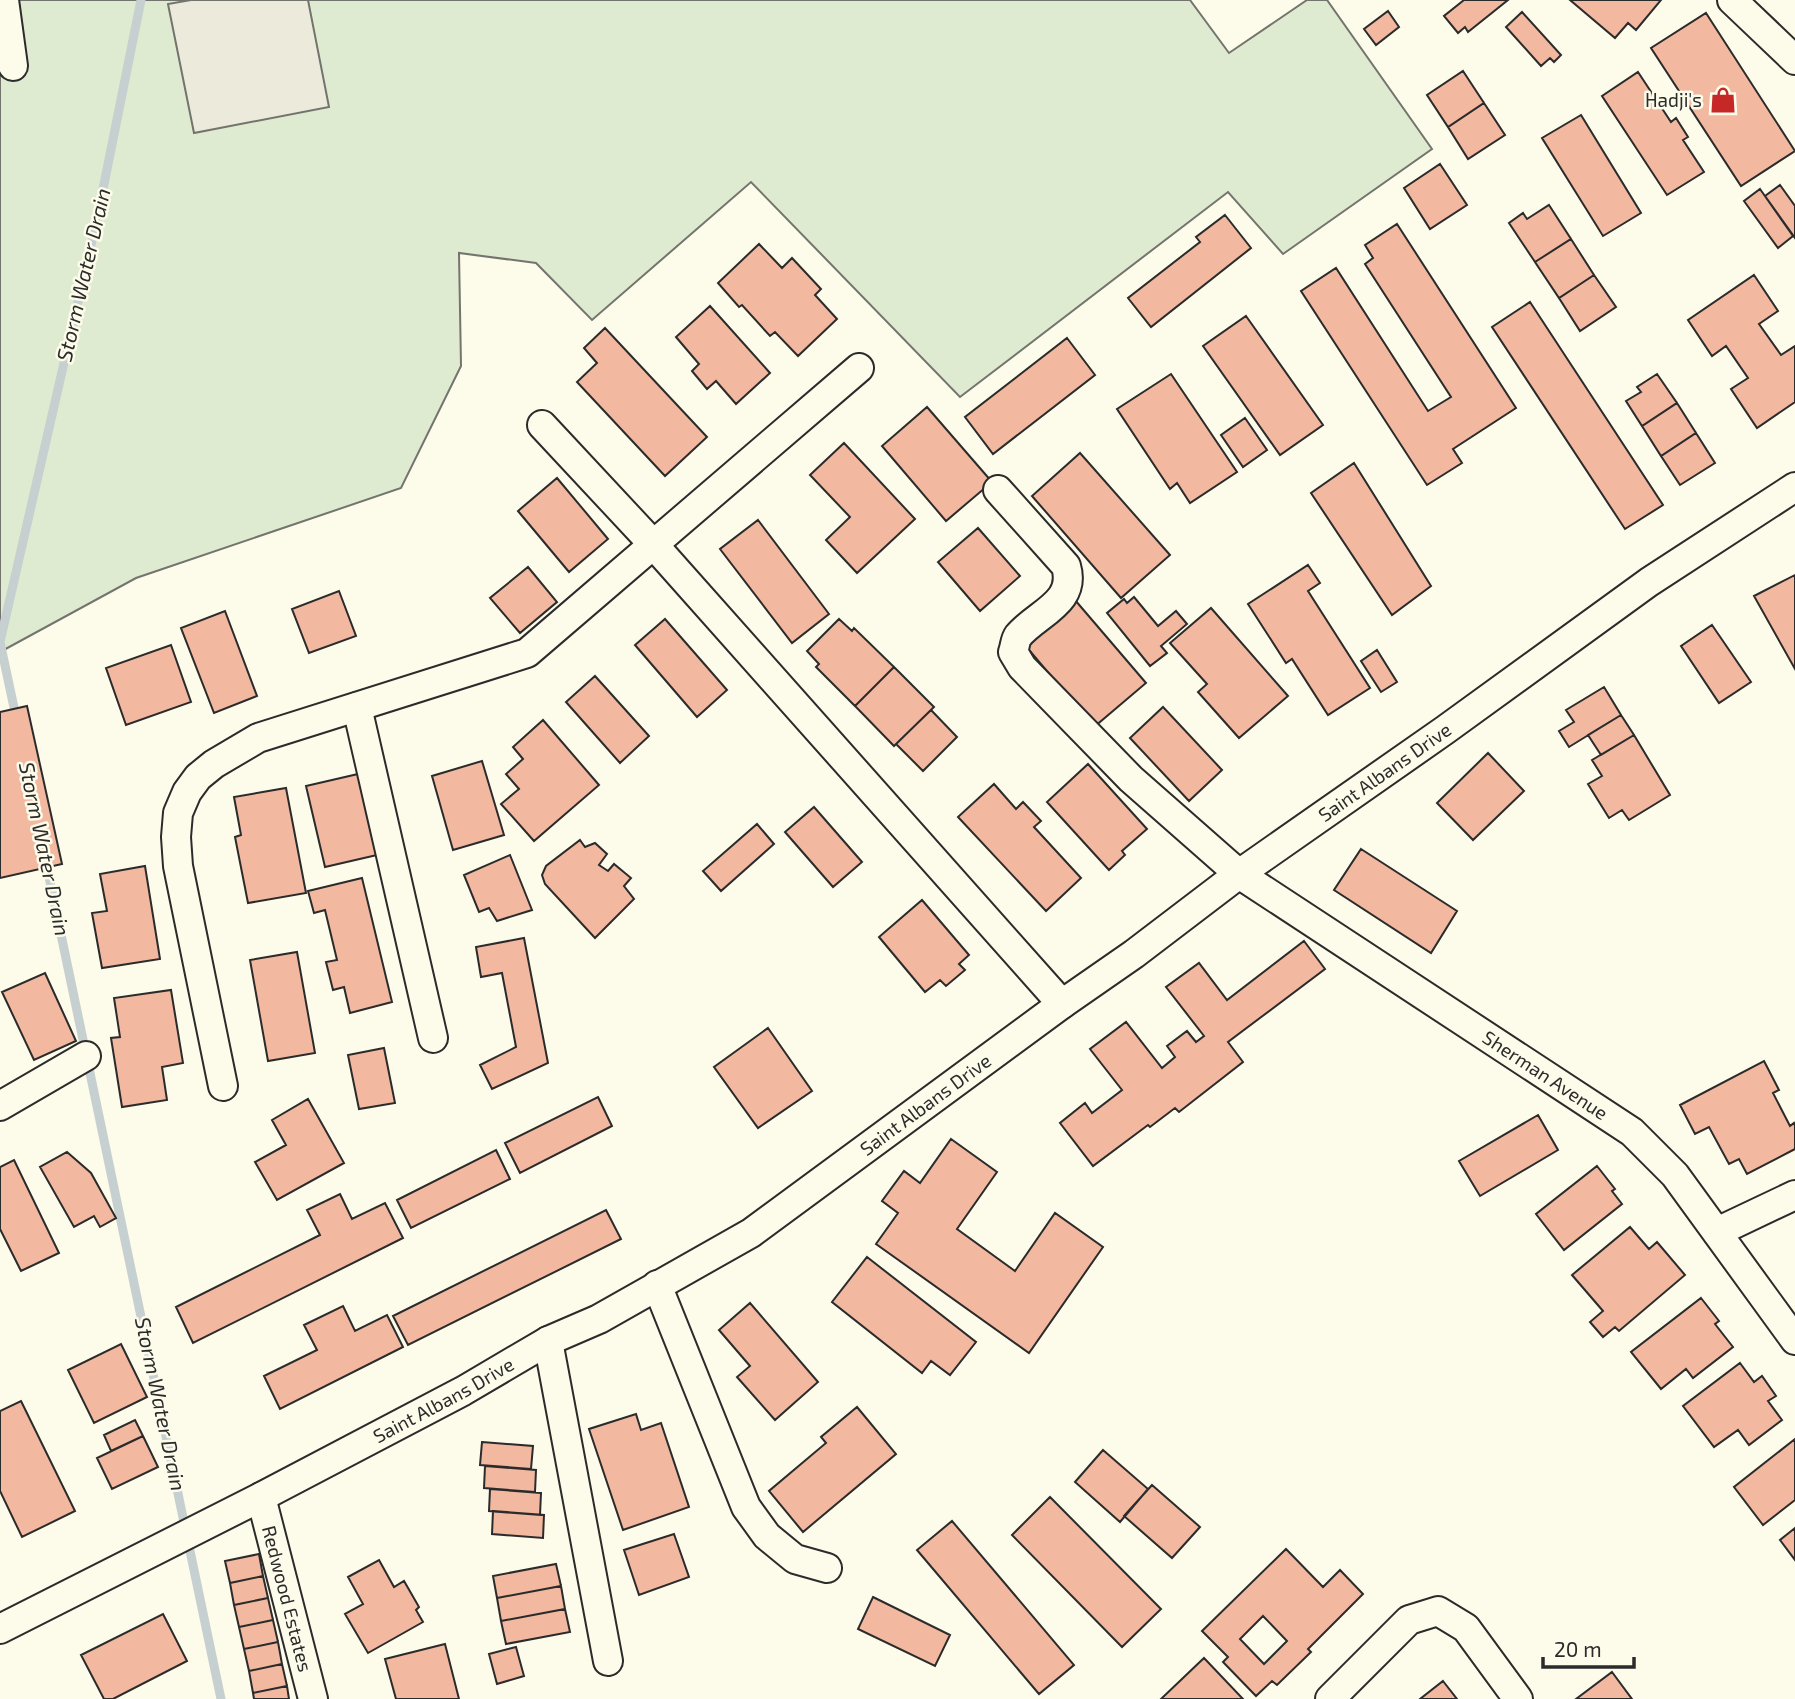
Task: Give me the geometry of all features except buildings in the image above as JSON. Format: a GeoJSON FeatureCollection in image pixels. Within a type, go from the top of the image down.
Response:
{"type":"FeatureCollection","features":[{"type":"Feature","properties":{"kind":"street"},"geometry":{"type":"LineString","coordinates":[[4,0],[13,66]]}},
{"type":"Feature","properties":{"kind":"street"},"geometry":{"type":"LineString","coordinates":[[1732,0],[1795,60]]}},
{"type":"Feature","properties":{"kind":"street"},"geometry":{"type":"LineString","coordinates":[[223,1086],[178,866],[178,813],[187,792],[198,777],[234,751],[258,738],[527,653],[859,368]]}},
{"type":"Feature","properties":{"kind":"street"},"geometry":{"type":"LineString","coordinates":[[542,425],[653,544],[1062,1004]]}},
{"type":"Feature","properties":{"kind":"street","name":"Saint Albans Drive"},"geometry":{"type":"LineString","coordinates":[[0,1629],[463,1391],[548,1341],[598,1319],[751,1233],[1134,954],[1239,874],[1445,730],[1649,582],[1795,487]]}},
{"type":"Feature","properties":{"kind":"street","name":"Sherman Avenue"},"geometry":{"type":"LineString","coordinates":[[998,491],[1066,566],[1070,579],[1062,598],[1017,638],[1013,652],[1022,667],[1130,779],[1239,874],[1632,1132],[1675,1175],[1795,1340]]}},
{"type":"Feature","properties":{"kind":"street"},"geometry":{"type":"LineString","coordinates":[[357,707],[433,1038]]}},
{"type":"Feature","properties":{"kind":"street"},"geometry":{"type":"LineString","coordinates":[[0,1106],[86,1056]]}},
{"type":"Feature","properties":{"kind":"street"},"geometry":{"type":"LineString","coordinates":[[1717,1232],[1795,1195]]}},
{"type":"Feature","properties":{"kind":"street"},"geometry":{"type":"LineString","coordinates":[[657,1285],[746,1507],[767,1536],[795,1559],[827,1568]]}},
{"type":"Feature","properties":{"kind":"street"},"geometry":{"type":"LineString","coordinates":[[548,1341],[608,1661]]}},
{"type":"Feature","properties":{"kind":"street","name":"Redwood Estates"},"geometry":{"type":"LineString","coordinates":[[261,1497],[313,1699]]}},
{"type":"Feature","properties":{"kind":"street"},"geometry":{"type":"LineString","coordinates":[[1330,1699],[1409,1620],[1438,1611],[1466,1628],[1518,1699]]}},
{"type":"Feature","properties":{"kind":"green space"},"geometry":{"type":"Polygon","coordinates":[[[0,0],[1190,0],[1229,53],[1307,0],[1327,0],[1432,149],[1283,254],[1228,192],[960,397],[751,182],[592,320],[536,263],[459,253],[461,366],[401,488],[136,578],[0,652],[0,0]]]}},
{"type":"Feature","properties":{"kind":"shaded area"},"geometry":{"type":"Polygon","coordinates":[[[191,0],[308,0],[329,107],[194,133],[168,4],[191,0]]]}},
{"type":"Feature","properties":{"kind":"waterway","name":"Storm Water Drain"},"geometry":{"type":"LineString","coordinates":[[16,717],[0,642],[97,219],[141,0]]}},
{"type":"Feature","properties":{"kind":"waterway","name":"Storm Water Drain"},"geometry":{"type":"LineString","coordinates":[[45,858],[221,1699]]}},
{"type":"Feature","properties":{"kind":"place","name":"Hadji's"},"geometry":{"type":"Point","coordinates":[1723,100]}}]}
